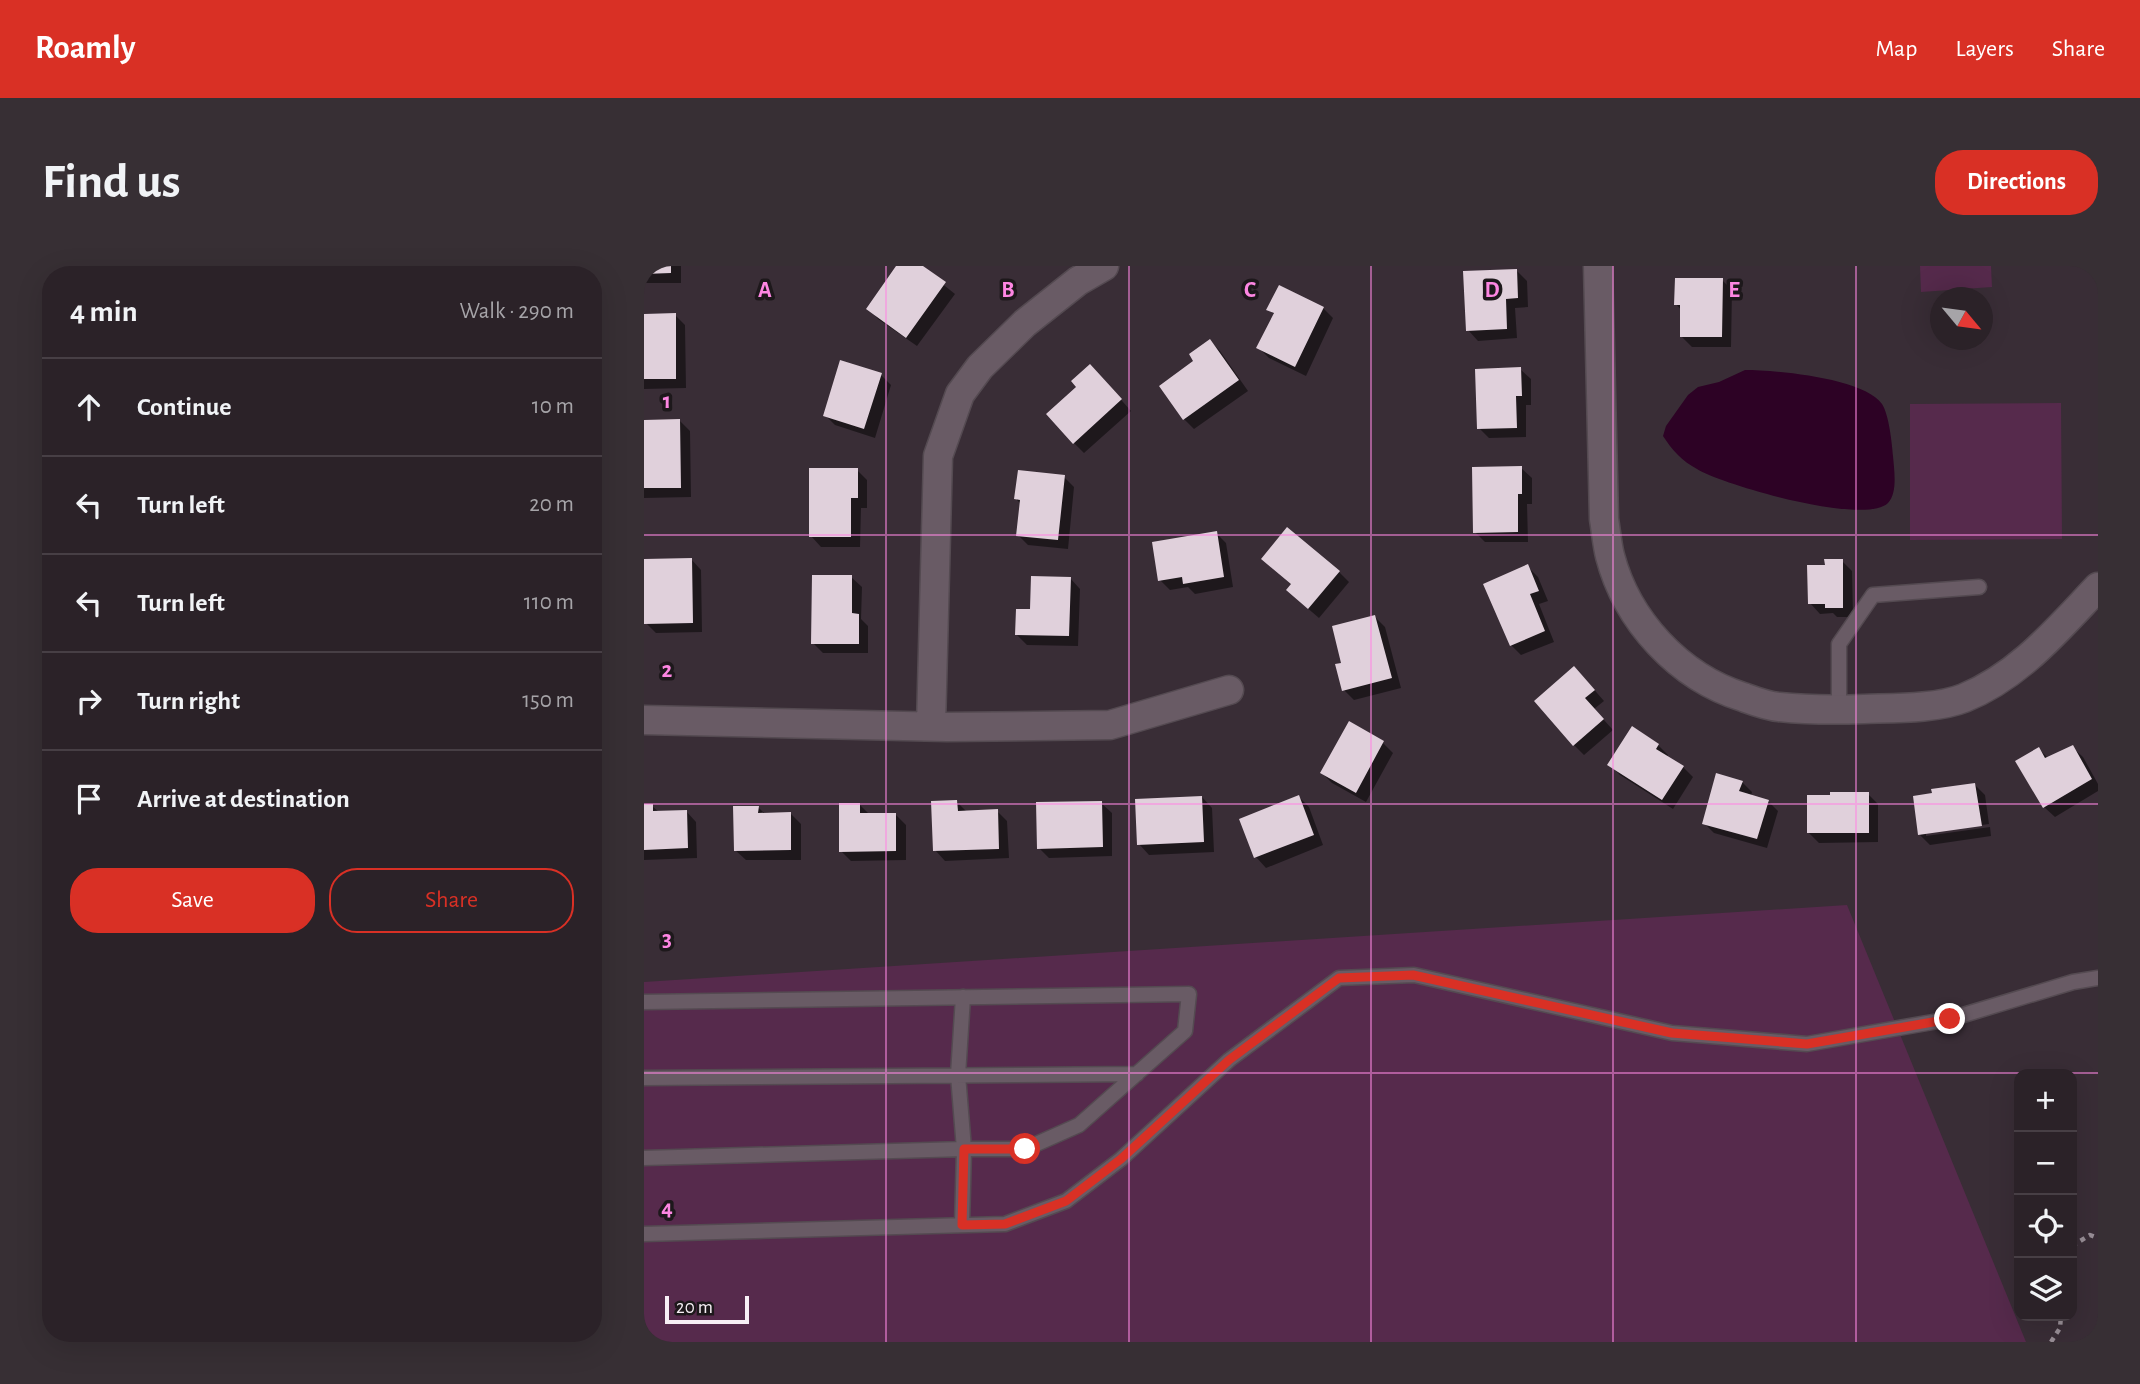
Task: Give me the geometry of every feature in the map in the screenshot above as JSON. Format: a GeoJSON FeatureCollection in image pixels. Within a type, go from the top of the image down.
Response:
{"type":"FeatureCollection","features":[{"type":"Feature","properties":{"kind":"street"},"geometry":{"type":"LineString","coordinates":[[931,726],[938,456],[960,394],[980,366],[1025,323],[1078,281],[1104,266]]}},
{"type":"Feature","properties":{"kind":"street"},"geometry":{"type":"LineString","coordinates":[[1598,266],[1604,519],[1610,557],[1626,597],[1650,635],[1684,668],[1727,692],[1776,707],[1839,710],[1917,707],[1963,699],[2010,674],[2049,639],[2098,587]]}},
{"type":"Feature","properties":{"kind":"street"},"geometry":{"type":"LineString","coordinates":[[644,720],[931,726],[1110,725],[1229,690]]}},
{"type":"Feature","properties":{"kind":"lane"},"geometry":{"type":"LineString","coordinates":[[1839,710],[1839,643],[1873,594],[1979,587]]}},
{"type":"Feature","properties":{"kind":"lane"},"geometry":{"type":"LineString","coordinates":[[644,1234],[1005,1224],[1066,1201],[1121,1159],[1229,1060],[1339,978],[1413,975],[1672,1033],[1807,1044],[1950,1019],[2073,982],[2098,978]]}},
{"type":"Feature","properties":{"kind":"lane"},"geometry":{"type":"LineString","coordinates":[[644,1002],[1189,994],[1185,1031],[1079,1125],[1025,1149],[644,1158]]}},
{"type":"Feature","properties":{"kind":"lane"},"geometry":{"type":"LineString","coordinates":[[962,1225],[964,1149],[958,1075],[963,997]]}},
{"type":"Feature","properties":{"kind":"lane"},"geometry":{"type":"LineString","coordinates":[[644,1078],[1137,1074]]}},
{"type":"Feature","properties":{"kind":"path"},"geometry":{"type":"LineString","coordinates":[[2077,1243],[2090,1235],[2098,1238]]}},
{"type":"Feature","properties":{"kind":"path"},"geometry":{"type":"LineString","coordinates":[[2051,1342],[2060,1328],[2061,1321]]}},
{"type":"Feature","properties":{"kind":"shaded area"},"geometry":{"type":"Polygon","coordinates":[[[1920,266],[1991,266],[1992,287],[1930,287],[1930,291],[1921,292],[1920,266]]]}},
{"type":"Feature","properties":{"kind":"shaded area"},"geometry":{"type":"Polygon","coordinates":[[[1745,370],[1797,374],[1839,382],[1872,395],[1882,404],[1890,429],[1894,474],[1893,493],[1888,503],[1874,509],[1852,510],[1794,501],[1712,476],[1682,459],[1663,436],[1666,426],[1688,395],[1698,387],[1719,382],[1745,370]]]}},
{"type":"Feature","properties":{"kind":"shaded area"},"geometry":{"type":"Polygon","coordinates":[[[2061,403],[2062,539],[1910,540],[1910,404],[2061,403]]]}},
{"type":"Feature","properties":{"kind":"shaded area"},"geometry":{"type":"Polygon","coordinates":[[[1847,905],[2014,1313],[2014,1321],[2017,1321],[2026,1342],[644,1342],[644,982],[1847,905]]]}},
{"type":"Feature","properties":{"kind":"building"},"geometry":{"type":"Polygon","coordinates":[[[644,266],[671,266],[671,273],[644,274],[644,266]]]}},
{"type":"Feature","properties":{"kind":"building"},"geometry":{"type":"Polygon","coordinates":[[[896,266],[923,266],[946,282],[906,338],[866,309],[896,266]]]}},
{"type":"Feature","properties":{"kind":"building"},"geometry":{"type":"Polygon","coordinates":[[[1517,269],[1518,298],[1506,299],[1507,329],[1466,331],[1463,271],[1517,269]]]}},
{"type":"Feature","properties":{"kind":"building"},"geometry":{"type":"Polygon","coordinates":[[[1675,278],[1723,278],[1722,337],[1680,337],[1680,305],[1674,305],[1675,278]]]}},
{"type":"Feature","properties":{"kind":"building"},"geometry":{"type":"Polygon","coordinates":[[[1279,285],[1324,307],[1295,367],[1256,348],[1274,313],[1266,310],[1279,285]]]}},
{"type":"Feature","properties":{"kind":"building"},"geometry":{"type":"Polygon","coordinates":[[[676,313],[676,379],[644,379],[644,314],[676,313]]]}},
{"type":"Feature","properties":{"kind":"building"},"geometry":{"type":"Polygon","coordinates":[[[1210,339],[1239,380],[1183,420],[1159,386],[1193,361],[1189,354],[1210,339]]]}},
{"type":"Feature","properties":{"kind":"building"},"geometry":{"type":"Polygon","coordinates":[[[840,360],[882,373],[864,429],[823,416],[840,360]]]}},
{"type":"Feature","properties":{"kind":"building"},"geometry":{"type":"Polygon","coordinates":[[[1090,364],[1122,399],[1073,444],[1046,414],[1076,387],[1071,381],[1090,364]]]}},
{"type":"Feature","properties":{"kind":"building"},"geometry":{"type":"Polygon","coordinates":[[[1521,367],[1522,396],[1516,396],[1517,428],[1477,429],[1475,369],[1521,367]]]}},
{"type":"Feature","properties":{"kind":"building"},"geometry":{"type":"Polygon","coordinates":[[[680,419],[681,488],[644,488],[644,420],[680,419]]]}},
{"type":"Feature","properties":{"kind":"building"},"geometry":{"type":"Polygon","coordinates":[[[1522,466],[1522,494],[1518,494],[1518,532],[1473,533],[1472,467],[1522,466]]]}},
{"type":"Feature","properties":{"kind":"building"},"geometry":{"type":"Polygon","coordinates":[[[809,468],[858,468],[858,498],[851,498],[851,537],[809,537],[809,468]]]}},
{"type":"Feature","properties":{"kind":"building"},"geometry":{"type":"Polygon","coordinates":[[[1018,470],[1065,475],[1058,540],[1016,536],[1020,500],[1014,499],[1018,470]]]}},
{"type":"Feature","properties":{"kind":"building"},"geometry":{"type":"Polygon","coordinates":[[[1287,527],[1340,571],[1308,609],[1286,590],[1291,584],[1261,559],[1287,527]]]}},
{"type":"Feature","properties":{"kind":"building"},"geometry":{"type":"Polygon","coordinates":[[[1217,531],[1224,577],[1183,584],[1182,577],[1158,581],[1152,542],[1217,531]]]}},
{"type":"Feature","properties":{"kind":"building"},"geometry":{"type":"Polygon","coordinates":[[[692,558],[693,623],[644,624],[644,559],[692,558]]]}},
{"type":"Feature","properties":{"kind":"building"},"geometry":{"type":"Polygon","coordinates":[[[1824,559],[1843,559],[1843,608],[1808,604],[1807,565],[1825,565],[1824,559]]]}},
{"type":"Feature","properties":{"kind":"building"},"geometry":{"type":"Polygon","coordinates":[[[1528,564],[1539,591],[1530,594],[1545,631],[1510,646],[1483,584],[1528,564]]]}},
{"type":"Feature","properties":{"kind":"building"},"geometry":{"type":"Polygon","coordinates":[[[812,575],[852,575],[852,613],[859,614],[859,644],[811,644],[812,575]]]}},
{"type":"Feature","properties":{"kind":"building"},"geometry":{"type":"Polygon","coordinates":[[[1031,576],[1071,577],[1069,636],[1015,635],[1016,609],[1030,609],[1031,576]]]}},
{"type":"Feature","properties":{"kind":"building"},"geometry":{"type":"Polygon","coordinates":[[[1375,615],[1392,678],[1342,691],[1335,664],[1341,663],[1332,626],[1375,615]]]}},
{"type":"Feature","properties":{"kind":"building"},"geometry":{"type":"Polygon","coordinates":[[[1574,666],[1595,690],[1585,698],[1604,719],[1573,746],[1534,701],[1574,666]]]}},
{"type":"Feature","properties":{"kind":"building"},"geometry":{"type":"Polygon","coordinates":[[[1349,721],[1384,741],[1356,793],[1320,773],[1349,721]]]}},
{"type":"Feature","properties":{"kind":"building"},"geometry":{"type":"Polygon","coordinates":[[[1632,726],[1659,744],[1656,749],[1684,766],[1662,800],[1607,765],[1632,726]]]}},
{"type":"Feature","properties":{"kind":"building"},"geometry":{"type":"Polygon","coordinates":[[[2073,745],[2092,779],[2043,808],[2015,761],[2039,747],[2045,758],[2073,745]]]}},
{"type":"Feature","properties":{"kind":"building"},"geometry":{"type":"Polygon","coordinates":[[[1716,773],[1743,781],[1739,791],[1769,800],[1757,839],[1702,824],[1716,773]]]}},
{"type":"Feature","properties":{"kind":"building"},"geometry":{"type":"Polygon","coordinates":[[[1975,783],[1982,826],[1918,835],[1913,796],[1932,793],[1931,789],[1975,783]]]}},
{"type":"Feature","properties":{"kind":"building"},"geometry":{"type":"Polygon","coordinates":[[[1830,792],[1869,792],[1869,833],[1807,833],[1807,795],[1830,795],[1830,792]]]}},
{"type":"Feature","properties":{"kind":"building"},"geometry":{"type":"Polygon","coordinates":[[[1299,795],[1314,835],[1254,858],[1239,819],[1299,795]]]}},
{"type":"Feature","properties":{"kind":"building"},"geometry":{"type":"Polygon","coordinates":[[[1202,796],[1204,842],[1137,845],[1135,799],[1202,796]]]}},
{"type":"Feature","properties":{"kind":"building"},"geometry":{"type":"Polygon","coordinates":[[[957,800],[958,811],[998,809],[999,849],[933,851],[931,801],[957,800]]]}},
{"type":"Feature","properties":{"kind":"building"},"geometry":{"type":"Polygon","coordinates":[[[1102,801],[1103,847],[1037,849],[1036,802],[1102,801]]]}},
{"type":"Feature","properties":{"kind":"building"},"geometry":{"type":"Polygon","coordinates":[[[839,803],[860,803],[860,813],[896,813],[896,851],[839,852],[839,803]]]}},
{"type":"Feature","properties":{"kind":"building"},"geometry":{"type":"Polygon","coordinates":[[[644,804],[653,804],[653,811],[687,810],[688,848],[644,850],[644,804]]]}},
{"type":"Feature","properties":{"kind":"building"},"geometry":{"type":"Polygon","coordinates":[[[733,806],[759,806],[758,813],[791,812],[791,850],[734,851],[733,806]]]}},
{"type":"Feature","properties":{"kind":"route"},"geometry":{"type":"LineString","coordinates":[[1025,1149],[964,1149],[962,1225],[1005,1224],[1066,1201],[1121,1159],[1229,1060],[1339,978],[1413,975],[1672,1033],[1807,1044],[1950,1019]]}}]}
